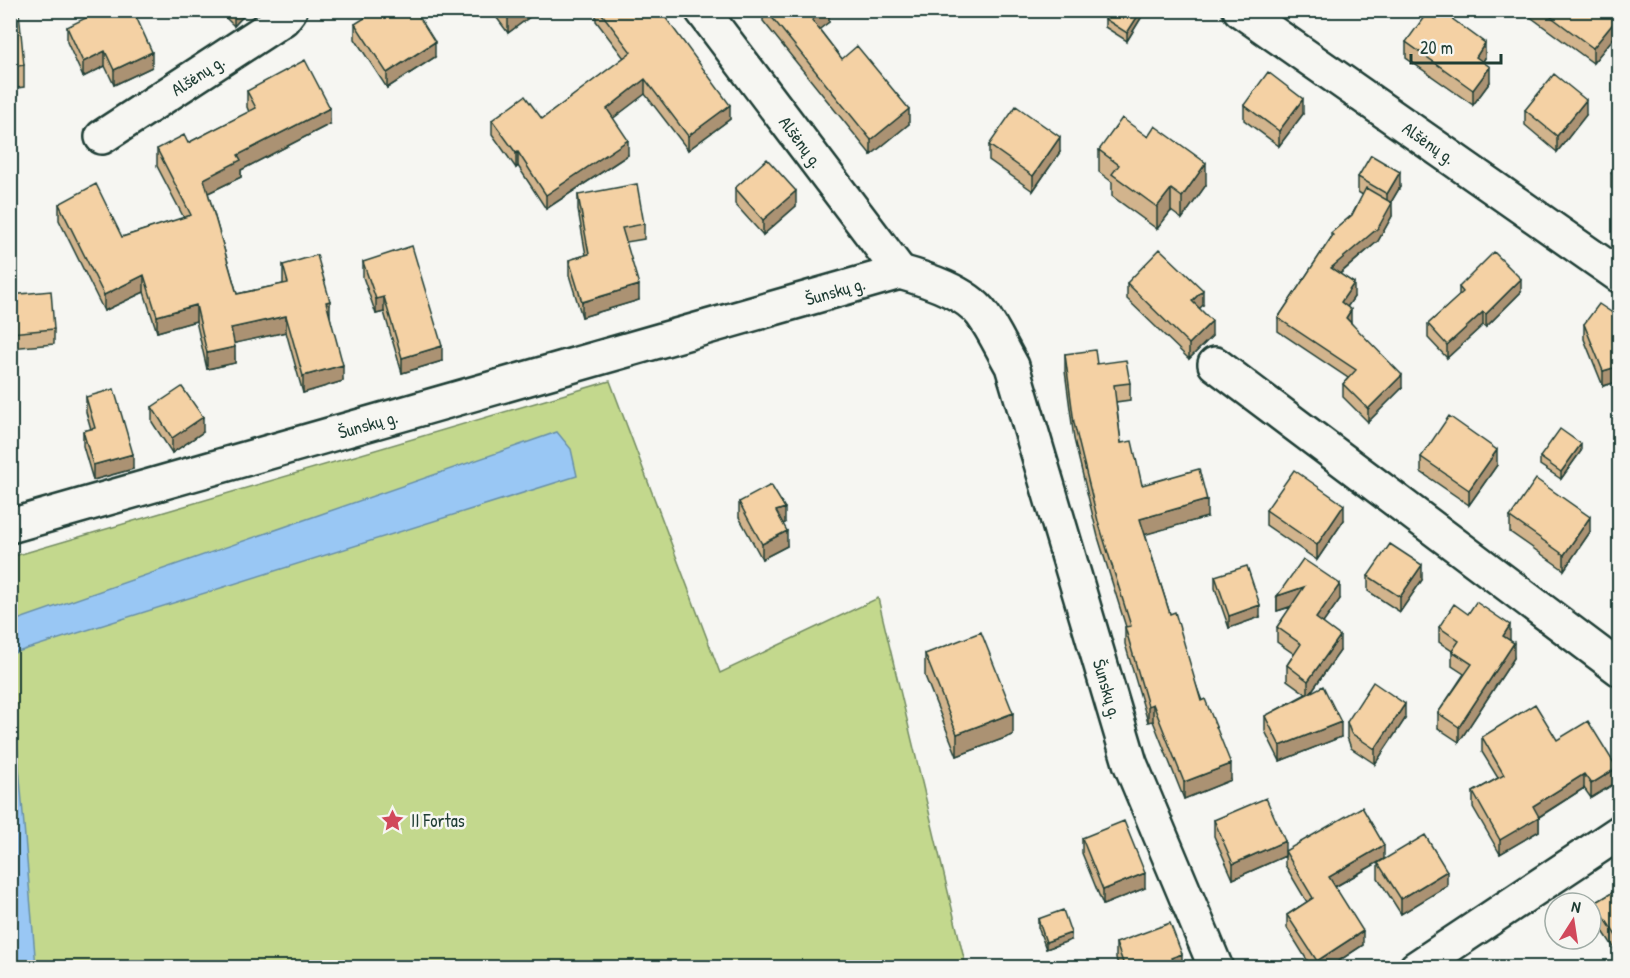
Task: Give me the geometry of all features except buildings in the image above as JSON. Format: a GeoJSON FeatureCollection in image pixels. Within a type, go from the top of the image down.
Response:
{"type":"FeatureCollection","features":[{"type":"Feature","properties":{"kind":"street","name":"Alšėnų g."},"geometry":{"type":"LineString","coordinates":[[102,136],[283,19],[290,10]]}},
{"type":"Feature","properties":{"kind":"street","name":"Alšėnų g."},"geometry":{"type":"LineString","coordinates":[[702,10],[900,272]]}},
{"type":"Feature","properties":{"kind":"street","name":"Alšėnų g."},"geometry":{"type":"LineString","coordinates":[[1240,10],[1620,276]]}},
{"type":"Feature","properties":{"kind":"street","name":"Šunskų g."},"geometry":{"type":"LineString","coordinates":[[10,526],[900,272],[925,279],[952,292],[981,312],[1012,366],[1130,764],[1216,968]]}},
{"type":"Feature","properties":{"kind":"street"},"geometry":{"type":"LineString","coordinates":[[1215,364],[1620,669]]}},
{"type":"Feature","properties":{"kind":"street"},"geometry":{"type":"LineString","coordinates":[[1416,968],[1620,832]]}},
{"type":"Feature","properties":{"kind":"green space","name":"II Fortas"},"geometry":{"type":"Polygon","coordinates":[[[610,381],[720,673],[878,598],[966,967],[11,968],[11,557],[610,381]]]}},
{"type":"Feature","properties":{"kind":"water"},"geometry":{"type":"Polygon","coordinates":[[[557,432],[571,449],[577,476],[11,654],[11,622],[557,432]]]}},
{"type":"Feature","properties":{"kind":"water"},"geometry":{"type":"Polygon","coordinates":[[[11,672],[36,967],[11,967],[11,672]]]}},
{"type":"Feature","properties":{"kind":"place","name":"II Fortas"},"geometry":{"type":"Point","coordinates":[393,820]}}]}
